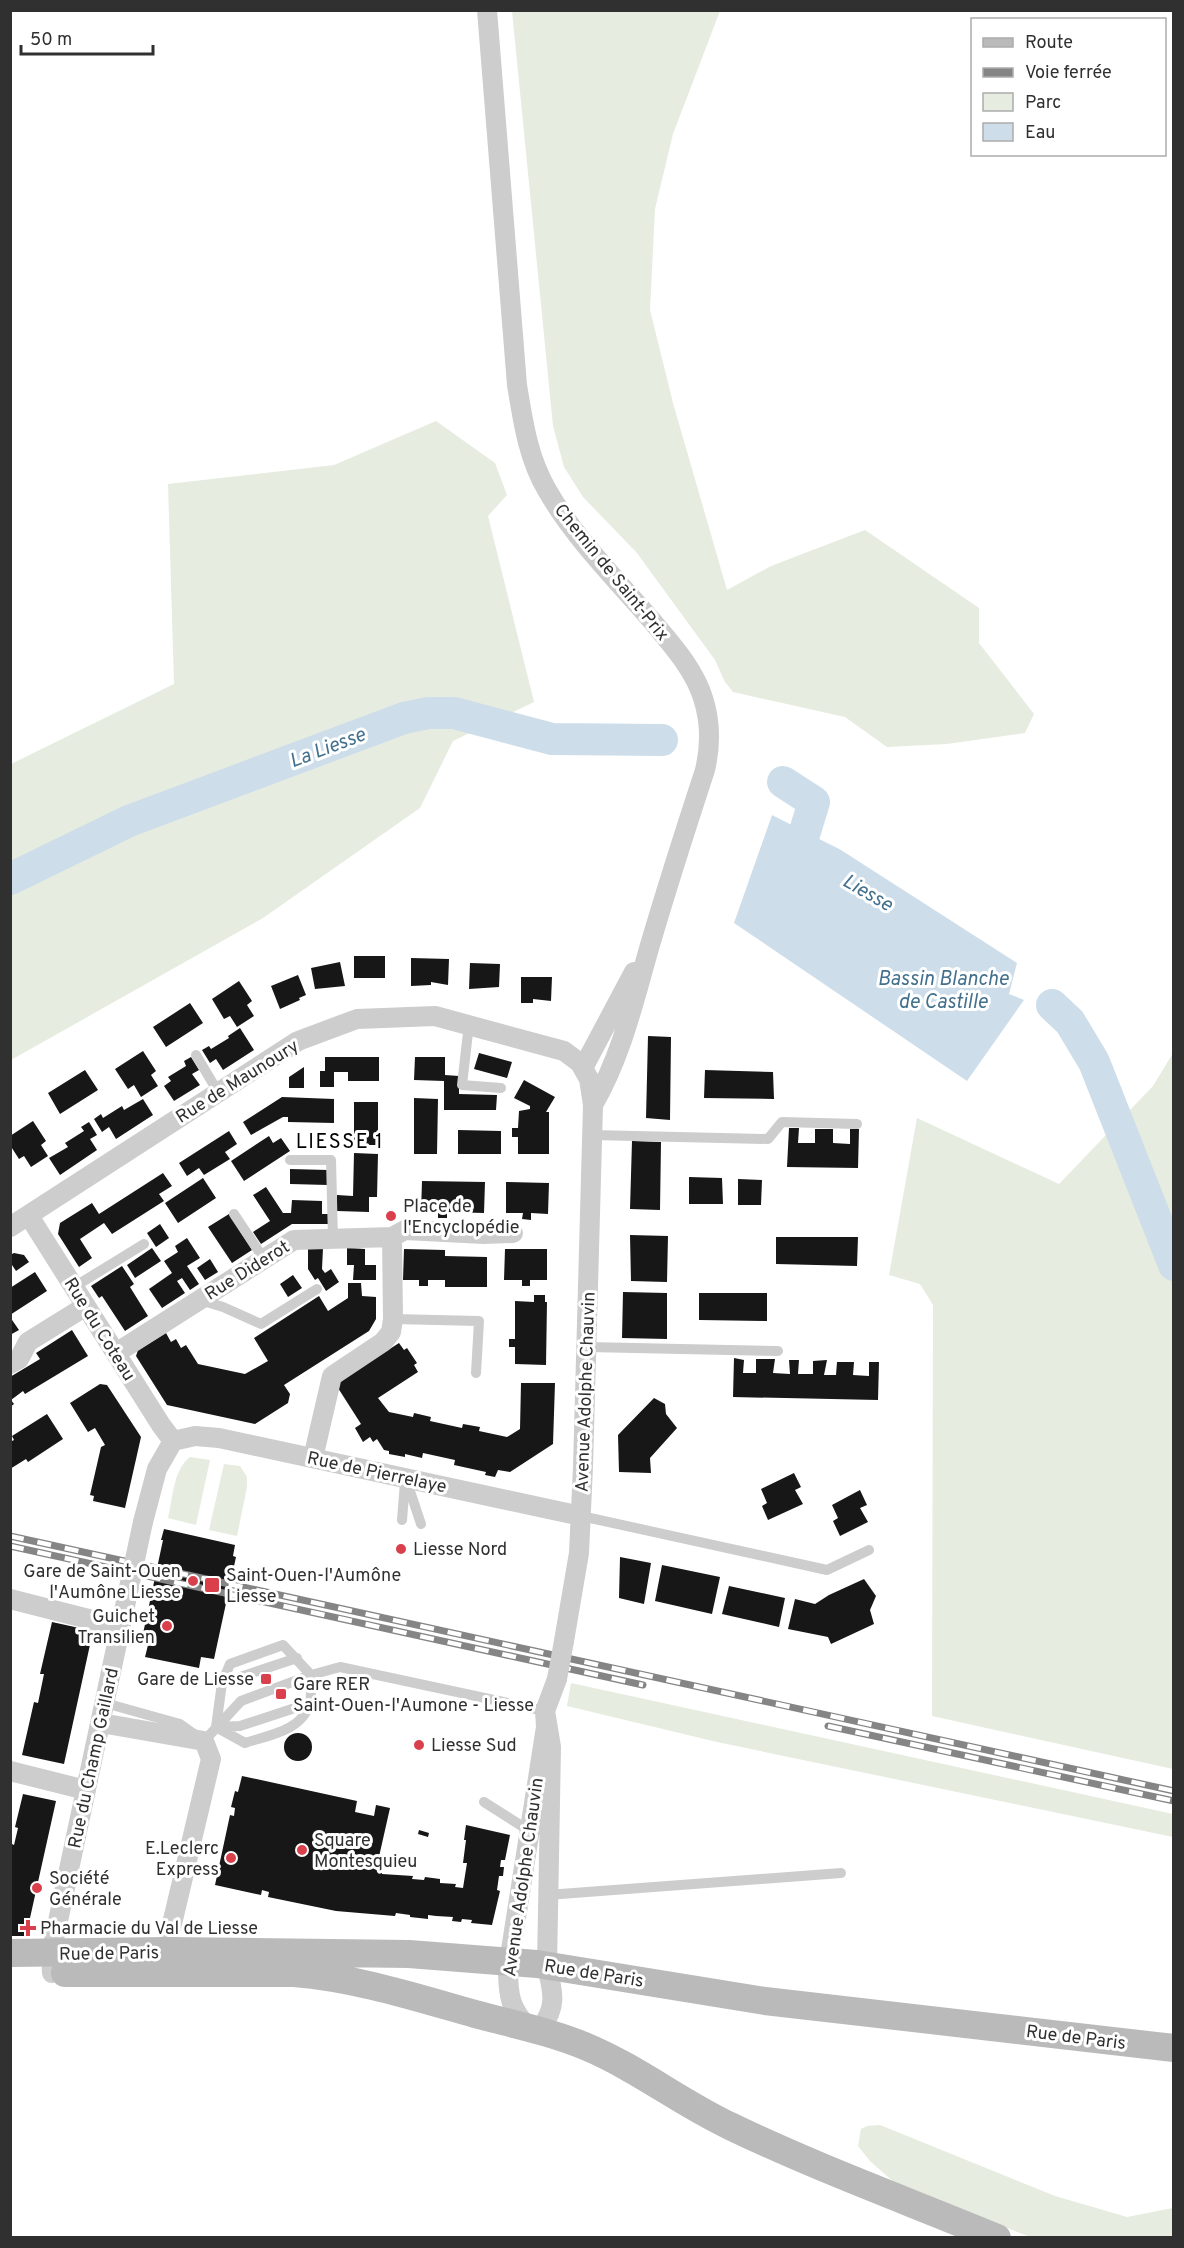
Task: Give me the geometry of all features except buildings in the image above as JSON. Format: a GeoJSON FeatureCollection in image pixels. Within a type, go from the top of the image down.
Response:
{"type":"FeatureCollection","features":[{"type":"Feature","properties":{"kind":"main road","name":"Rue de Paris"},"geometry":{"type":"LineString","coordinates":[[10,1953],[52,1963]]}},
{"type":"Feature","properties":{"kind":"main road","name":"Rue de Paris"},"geometry":{"type":"LineString","coordinates":[[10,1973],[52,1963],[164,1962],[409,1954],[547,1966],[765,2001],[1173,2048]]}},
{"type":"Feature","properties":{"kind":"main road","name":"Rue de Paris"},"geometry":{"type":"LineString","coordinates":[[164,1962],[316,1974],[377,1987],[566,2039],[595,2051],[639,2074],[700,2111],[765,2142],[997,2238]]}},
{"type":"Feature","properties":{"kind":"street","name":"Chemin de Saint-Prix"},"geometry":{"type":"LineString","coordinates":[[488,10],[518,385],[531,453],[546,489],[570,524],[671,644],[687,667],[703,698],[710,728],[710,744],[705,770],[629,1019],[612,1068],[593,1105]]}},
{"type":"Feature","properties":{"kind":"street","name":"Chemin de Saint-Prix"},"geometry":{"type":"LineString","coordinates":[[583,1068],[651,942]]}},
{"type":"Feature","properties":{"kind":"street","name":"Rue de Maunoury"},"geometry":{"type":"LineString","coordinates":[[10,1227],[298,1041],[357,1019],[435,1016],[564,1051],[574,1057],[583,1068]]}},
{"type":"Feature","properties":{"kind":"street"},"geometry":{"type":"LineString","coordinates":[[583,1068],[589,1079],[593,1105]]}},
{"type":"Feature","properties":{"kind":"street","name":"Avenue Adolphe Chauvin"},"geometry":{"type":"LineString","coordinates":[[546,1719],[551,1747],[547,1966],[553,2000],[551,2015],[542,2026],[530,2029],[520,2020],[509,1999],[509,1962],[546,1719],[557,1679],[579,1553],[593,1105]]}},
{"type":"Feature","properties":{"kind":"street","name":"Rue du Coteau"},"geometry":{"type":"LineString","coordinates":[[28,1216],[173,1441]]}},
{"type":"Feature","properties":{"kind":"street","name":"Rue Diderot"},"geometry":{"type":"LineString","coordinates":[[116,1353],[294,1240],[392,1237],[405,1230],[484,1234],[513,1233]]}},
{"type":"Feature","properties":{"kind":"street"},"geometry":{"type":"LineString","coordinates":[[313,1458],[332,1376],[383,1342],[391,1332],[393,1319],[392,1237]]}},
{"type":"Feature","properties":{"kind":"street"},"geometry":{"type":"LineString","coordinates":[[10,1364],[19,1359],[28,1342],[86,1306]]}},
{"type":"Feature","properties":{"kind":"street","name":"Rue de Pierrelaye"},"geometry":{"type":"LineString","coordinates":[[173,1441],[195,1436],[219,1438],[581,1516]]}},
{"type":"Feature","properties":{"kind":"street","name":"Rue du Champ Gaillard"},"geometry":{"type":"LineString","coordinates":[[52,1963],[143,1522],[157,1469],[173,1441]]}},
{"type":"Feature","properties":{"kind":"street"},"geometry":{"type":"LineString","coordinates":[[10,1599],[121,1623]]}},
{"type":"Feature","properties":{"kind":"street"},"geometry":{"type":"LineString","coordinates":[[100,1723],[210,1734],[211,1759],[164,1962]]}},
{"type":"Feature","properties":{"kind":"street"},"geometry":{"type":"LineString","coordinates":[[10,1771],[87,1790]]}},
{"type":"Feature","properties":{"kind":"lane"},"geometry":{"type":"LineString","coordinates":[[469,1024],[462,1085],[501,1088]]}},
{"type":"Feature","properties":{"kind":"lane"},"geometry":{"type":"LineString","coordinates":[[196,1055],[218,1092]]}},
{"type":"Feature","properties":{"kind":"lane"},"geometry":{"type":"LineString","coordinates":[[592,1135],[768,1138],[782,1122],[857,1124]]}},
{"type":"Feature","properties":{"kind":"lane"},"geometry":{"type":"LineString","coordinates":[[290,1160],[331,1160],[333,1239]]}},
{"type":"Feature","properties":{"kind":"lane"},"geometry":{"type":"LineString","coordinates":[[234,1214],[264,1259]]}},
{"type":"Feature","properties":{"kind":"lane"},"geometry":{"type":"LineString","coordinates":[[74,1287],[144,1244]]}},
{"type":"Feature","properties":{"kind":"lane"},"geometry":{"type":"LineString","coordinates":[[200,1300],[223,1307],[261,1324],[317,1289]]}},
{"type":"Feature","properties":{"kind":"lane"},"geometry":{"type":"LineString","coordinates":[[393,1319],[478,1321],[476,1373]]}},
{"type":"Feature","properties":{"kind":"lane"},"geometry":{"type":"LineString","coordinates":[[587,1347],[778,1351]]}},
{"type":"Feature","properties":{"kind":"lane"},"geometry":{"type":"LineString","coordinates":[[402,1520],[406,1479]]}},
{"type":"Feature","properties":{"kind":"lane"},"geometry":{"type":"LineString","coordinates":[[406,1479],[422,1524]]}},
{"type":"Feature","properties":{"kind":"lane"},"geometry":{"type":"LineString","coordinates":[[581,1516],[826,1570],[869,1550]]}},
{"type":"Feature","properties":{"kind":"lane"},"geometry":{"type":"LineString","coordinates":[[105,1703],[210,1734],[245,1743],[299,1723],[310,1703],[310,1675],[284,1646],[230,1664],[222,1683],[210,1734]]}},
{"type":"Feature","properties":{"kind":"lane"},"geometry":{"type":"LineString","coordinates":[[222,1683],[297,1658]]}},
{"type":"Feature","properties":{"kind":"lane"},"geometry":{"type":"LineString","coordinates":[[210,1734],[241,1701],[310,1675],[340,1667],[546,1719]]}},
{"type":"Feature","properties":{"kind":"lane"},"geometry":{"type":"LineString","coordinates":[[210,1734],[310,1703]]}},
{"type":"Feature","properties":{"kind":"lane"},"geometry":{"type":"LineString","coordinates":[[484,1802],[528,1830]]}},
{"type":"Feature","properties":{"kind":"lane"},"geometry":{"type":"LineString","coordinates":[[547,1895],[842,1873]]}},
{"type":"Feature","properties":{"kind":"green space"},"geometry":{"type":"Polygon","coordinates":[[[512,11],[720,11],[673,134],[655,209],[650,310],[673,403],[727,590],[771,566],[865,530],[979,608],[979,643],[1034,714],[1025,733],[947,744],[887,747],[845,717],[733,692],[725,682],[715,660],[637,553],[583,497],[564,467],[553,426],[512,11]]]}},
{"type":"Feature","properties":{"kind":"green space"},"geometry":{"type":"Polygon","coordinates":[[[436,421],[495,463],[507,495],[488,516],[534,702],[453,741],[420,808],[263,918],[11,1060],[11,764],[174,684],[168,484],[334,465],[436,421]]]}},
{"type":"Feature","properties":{"kind":"green space"},"geometry":{"type":"Polygon","coordinates":[[[1173,1053],[1174,1769],[932,1716],[933,1305],[920,1284],[889,1275],[917,1118],[1059,1184],[1153,1086],[1173,1053]]]}},
{"type":"Feature","properties":{"kind":"green space"},"geometry":{"type":"Polygon","coordinates":[[[190,1457],[210,1460],[196,1525],[168,1518],[177,1477],[180,1469],[190,1457]]]}},
{"type":"Feature","properties":{"kind":"green space"},"geometry":{"type":"Polygon","coordinates":[[[224,1464],[240,1466],[247,1477],[237,1536],[209,1530],[224,1464]]]}},
{"type":"Feature","properties":{"kind":"green space"},"geometry":{"type":"Polygon","coordinates":[[[571,1683],[1173,1814],[1173,1837],[717,1742],[567,1706],[571,1683]]]}},
{"type":"Feature","properties":{"kind":"green space"},"geometry":{"type":"Polygon","coordinates":[[[880,2125],[1055,2196],[1127,2217],[1173,2208],[1173,2237],[1030,2237],[896,2184],[870,2161],[858,2146],[861,2129],[880,2125]]]}},
{"type":"Feature","properties":{"kind":"water","name":"Bassin Blanche de Castille"},"geometry":{"type":"Polygon","coordinates":[[[772,815],[841,850],[1017,963],[1009,994],[1024,1000],[967,1081],[734,923],[772,815]]]}},
{"type":"Feature","properties":{"kind":"waterway","name":"La Liesse"},"geometry":{"type":"LineString","coordinates":[[10,879],[129,821],[404,718],[428,713],[454,713],[552,739],[662,740]]}},
{"type":"Feature","properties":{"kind":"waterway","name":"Liesse"},"geometry":{"type":"LineString","coordinates":[[783,782],[814,802],[799,851],[817,862]]}},
{"type":"Feature","properties":{"kind":"waterway","name":"Liesse"},"geometry":{"type":"LineString","coordinates":[[1052,1005],[1070,1022],[1094,1062],[1174,1265]]}},
{"type":"Feature","properties":{"kind":"railway"},"geometry":{"type":"LineString","coordinates":[[10,1536],[1174,1791]]}},
{"type":"Feature","properties":{"kind":"railway"},"geometry":{"type":"LineString","coordinates":[[10,1546],[643,1685]]}},
{"type":"Feature","properties":{"kind":"railway"},"geometry":{"type":"LineString","coordinates":[[828,1726],[1174,1801]]}},
{"type":"Feature","properties":{"kind":"place","name":"Place de l'Encyclopédie"},"geometry":{"type":"Point","coordinates":[391,1216]}},
{"type":"Feature","properties":{"kind":"place","name":"Liesse Nord"},"geometry":{"type":"Point","coordinates":[401,1549]}},
{"type":"Feature","properties":{"kind":"place","name":"Gare de Saint-Ouen l'Aumône Liesse"},"geometry":{"type":"Point","coordinates":[193,1581]}},
{"type":"Feature","properties":{"kind":"place","name":"Saint-Ouen-l'Aumône Liesse"},"geometry":{"type":"Point","coordinates":[212,1585]}},
{"type":"Feature","properties":{"kind":"place","name":"Guichet Transilien"},"geometry":{"type":"Point","coordinates":[167,1626]}},
{"type":"Feature","properties":{"kind":"place","name":"Gare de Liesse"},"geometry":{"type":"Point","coordinates":[266,1679]}},
{"type":"Feature","properties":{"kind":"place","name":"Gare RER Saint-Ouen-l'Aumone - Liesse"},"geometry":{"type":"Point","coordinates":[281,1694]}},
{"type":"Feature","properties":{"kind":"place","name":"Liesse Sud"},"geometry":{"type":"Point","coordinates":[419,1745]}},
{"type":"Feature","properties":{"kind":"place","name":"Square Montesquieu"},"geometry":{"type":"Point","coordinates":[302,1850]}},
{"type":"Feature","properties":{"kind":"place","name":"E.Leclerc Express"},"geometry":{"type":"Point","coordinates":[231,1858]}},
{"type":"Feature","properties":{"kind":"place","name":"Société Générale"},"geometry":{"type":"Point","coordinates":[37,1888]}},
{"type":"Feature","properties":{"kind":"place","name":"Pharmacie du Val de Liesse"},"geometry":{"type":"Point","coordinates":[28,1928]}},
{"type":"Feature","properties":{"kind":"district","name":"LIESSE 1"},"geometry":{"type":"Point","coordinates":[340,1141]}}]}
